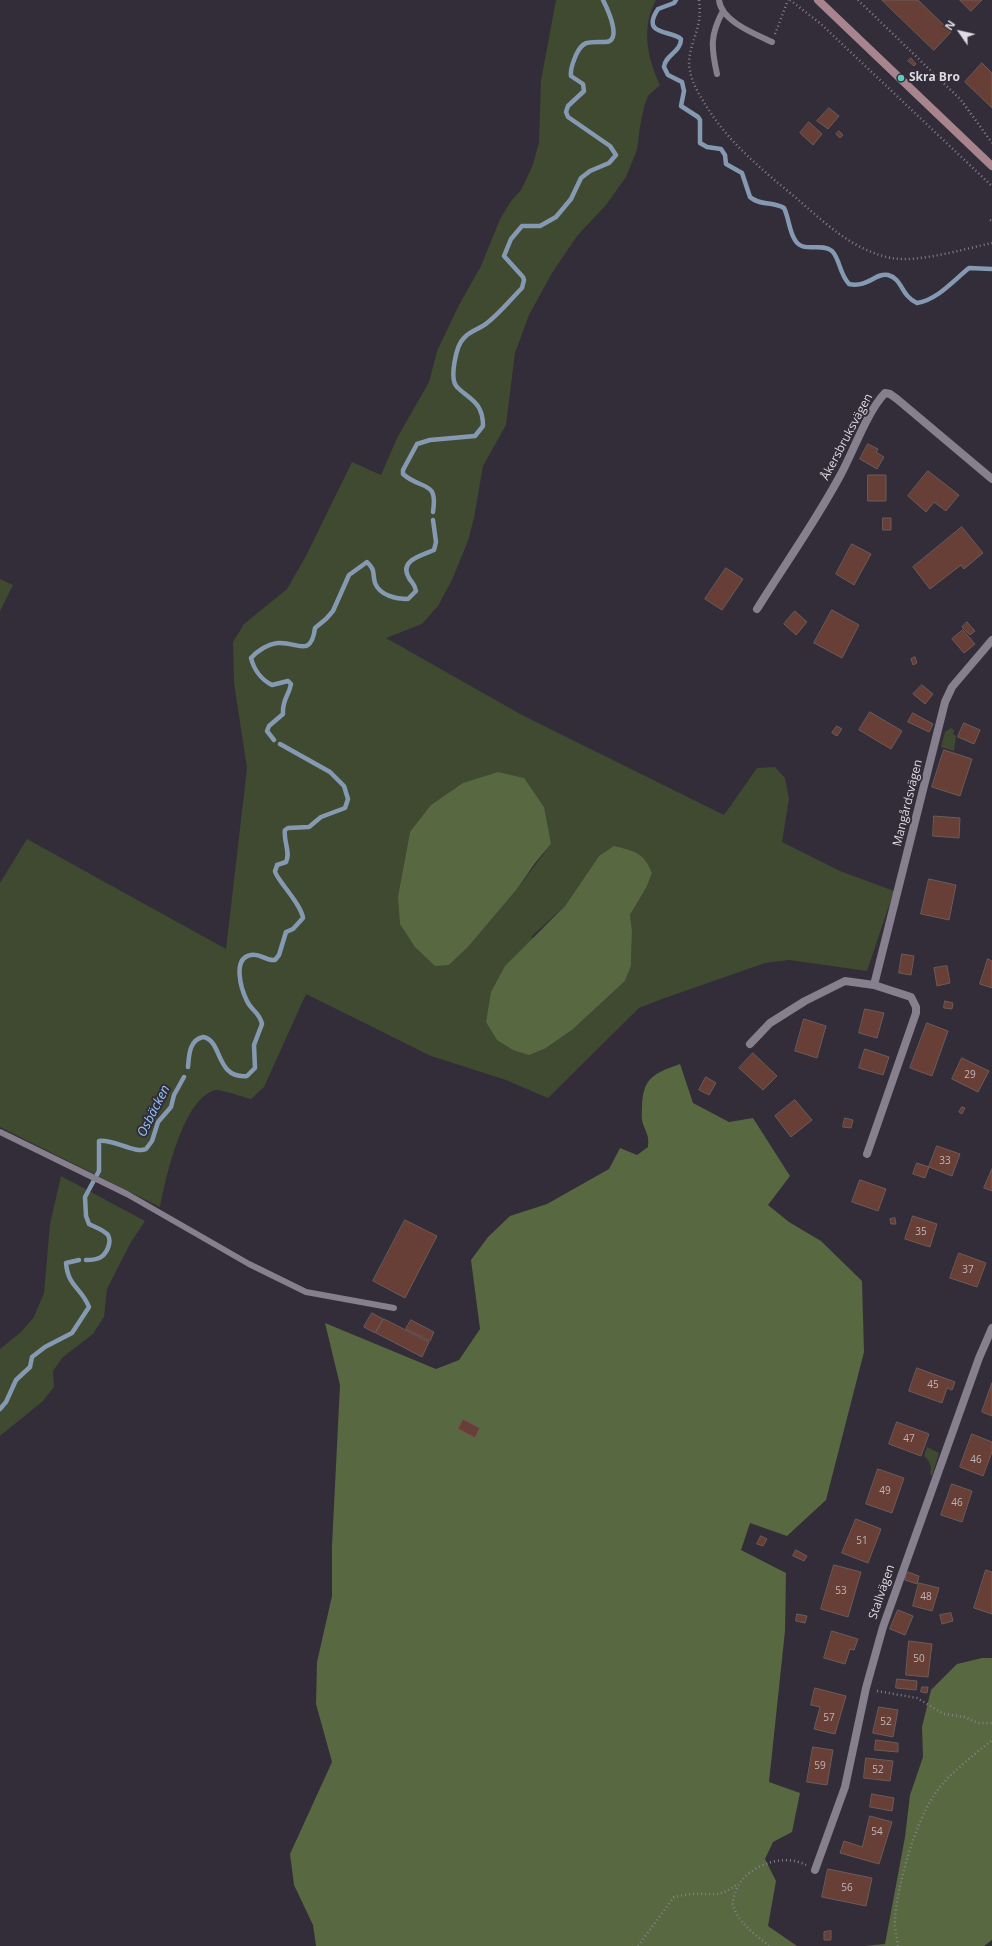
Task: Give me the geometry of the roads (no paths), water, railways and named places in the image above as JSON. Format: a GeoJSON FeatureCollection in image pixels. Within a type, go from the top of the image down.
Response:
{"type":"FeatureCollection","features":[{"type":"Feature","properties":{"kind":"street"},"geometry":{"type":"LineString","coordinates":[[818,0],[992,166]]}},
{"type":"Feature","properties":{"kind":"street","name":"Åkersbruksvägen"},"geometry":{"type":"LineString","coordinates":[[757,609],[819,513],[873,410],[885,393],[890,394],[897,399],[992,479]]}},
{"type":"Feature","properties":{"kind":"street","name":"Mangårdsvägen"},"geometry":{"type":"LineString","coordinates":[[874,985],[948,694],[992,640]]}},
{"type":"Feature","properties":{"kind":"street"},"geometry":{"type":"LineString","coordinates":[[750,1044],[770,1023],[806,1001],[845,981],[874,985],[911,997],[916,1007],[916,1013],[867,1154]]}},
{"type":"Feature","properties":{"kind":"street","name":"Stallvägen"},"geometry":{"type":"LineString","coordinates":[[815,1870],[845,1787],[866,1688],[897,1584],[979,1358],[992,1328]]}},
{"type":"Feature","properties":{"kind":"lane"},"geometry":{"type":"LineString","coordinates":[[719,0],[723,11],[745,30],[772,42]]}},
{"type":"Feature","properties":{"kind":"lane"},"geometry":{"type":"LineString","coordinates":[[717,74],[713,57],[712,42],[714,27],[723,11]]}},
{"type":"Feature","properties":{"kind":"lane"},"geometry":{"type":"LineString","coordinates":[[0,1132],[110,1186],[249,1264],[306,1292],[394,1308]]}},
{"type":"Feature","properties":{"kind":"waterway","name":"Osbäcken"},"geometry":{"type":"LineString","coordinates":[[433,512],[434,502],[431,490],[410,479],[403,474],[403,470],[417,444],[430,440],[475,436],[483,426],[481,412],[475,402],[457,387],[455,383],[454,362],[458,347],[464,338],[492,319],[522,288],[524,280],[523,277],[504,256],[511,239],[522,226],[540,226],[556,217],[571,199],[581,178],[590,171],[609,163],[616,155],[610,146],[568,117],[566,112],[568,106],[584,91],[583,84],[571,76],[572,66],[579,50],[584,44],[610,41],[613,37],[614,31],[608,10],[603,0]]}},
{"type":"Feature","properties":{"kind":"waterway"},"geometry":{"type":"LineString","coordinates":[[676,0],[674,3],[658,9],[653,18],[653,24],[659,31],[677,36],[681,39],[678,47],[667,59],[664,67],[668,75],[682,82],[684,91],[681,106],[698,117],[700,120],[700,143],[707,147],[721,149],[725,155],[726,164],[742,173],[750,197],[758,202],[784,208],[791,233],[798,244],[807,247],[823,247],[832,251],[835,254],[843,275],[849,284],[861,284],[880,276],[888,275],[893,277],[907,296],[917,303],[938,294],[969,268],[992,269]]}},
{"type":"Feature","properties":{"kind":"waterway","name":"Osbäcken"},"geometry":{"type":"LineString","coordinates":[[274,740],[267,731],[269,726],[283,714],[285,701],[291,684],[288,681],[272,685],[268,683],[256,670],[251,658],[263,648],[270,645],[285,643],[306,646],[310,643],[315,628],[333,611],[349,575],[367,562],[373,570],[375,583],[381,591],[389,596],[408,599],[416,591],[406,572],[407,567],[413,559],[434,550],[436,542],[433,520]]}},
{"type":"Feature","properties":{"kind":"waterway","name":"Osbäcken"},"geometry":{"type":"LineString","coordinates":[[188,1067],[189,1053],[192,1045],[195,1041],[203,1037],[214,1045],[224,1066],[229,1072],[247,1076],[255,1068],[254,1045],[262,1024],[261,1020],[249,1004],[242,989],[240,968],[245,957],[251,955],[275,960],[279,955],[286,932],[293,929],[303,918],[298,905],[275,871],[277,865],[286,862],[288,855],[285,830],[288,828],[309,827],[321,817],[345,808],[348,799],[344,786],[330,772],[280,744]]}},
{"type":"Feature","properties":{"kind":"waterway","name":"Osbäcken"},"geometry":{"type":"LineString","coordinates":[[86,1260],[101,1257],[107,1250],[109,1244],[108,1235],[102,1230],[89,1224],[86,1216],[85,1197],[99,1171],[99,1141],[111,1142],[136,1150],[146,1149],[152,1141],[158,1122],[171,1107],[174,1095],[184,1077]]}},
{"type":"Feature","properties":{"kind":"waterway","name":"Osbäcken"},"geometry":{"type":"LineString","coordinates":[[0,1409],[6,1402],[16,1380],[30,1367],[32,1357],[45,1347],[72,1333],[89,1307],[86,1300],[72,1282],[67,1271],[66,1263],[79,1260]]}},
{"type":"Feature","properties":{"kind":"place","name":"Skra Bro"},"geometry":{"type":"Point","coordinates":[901,78]}}]}
